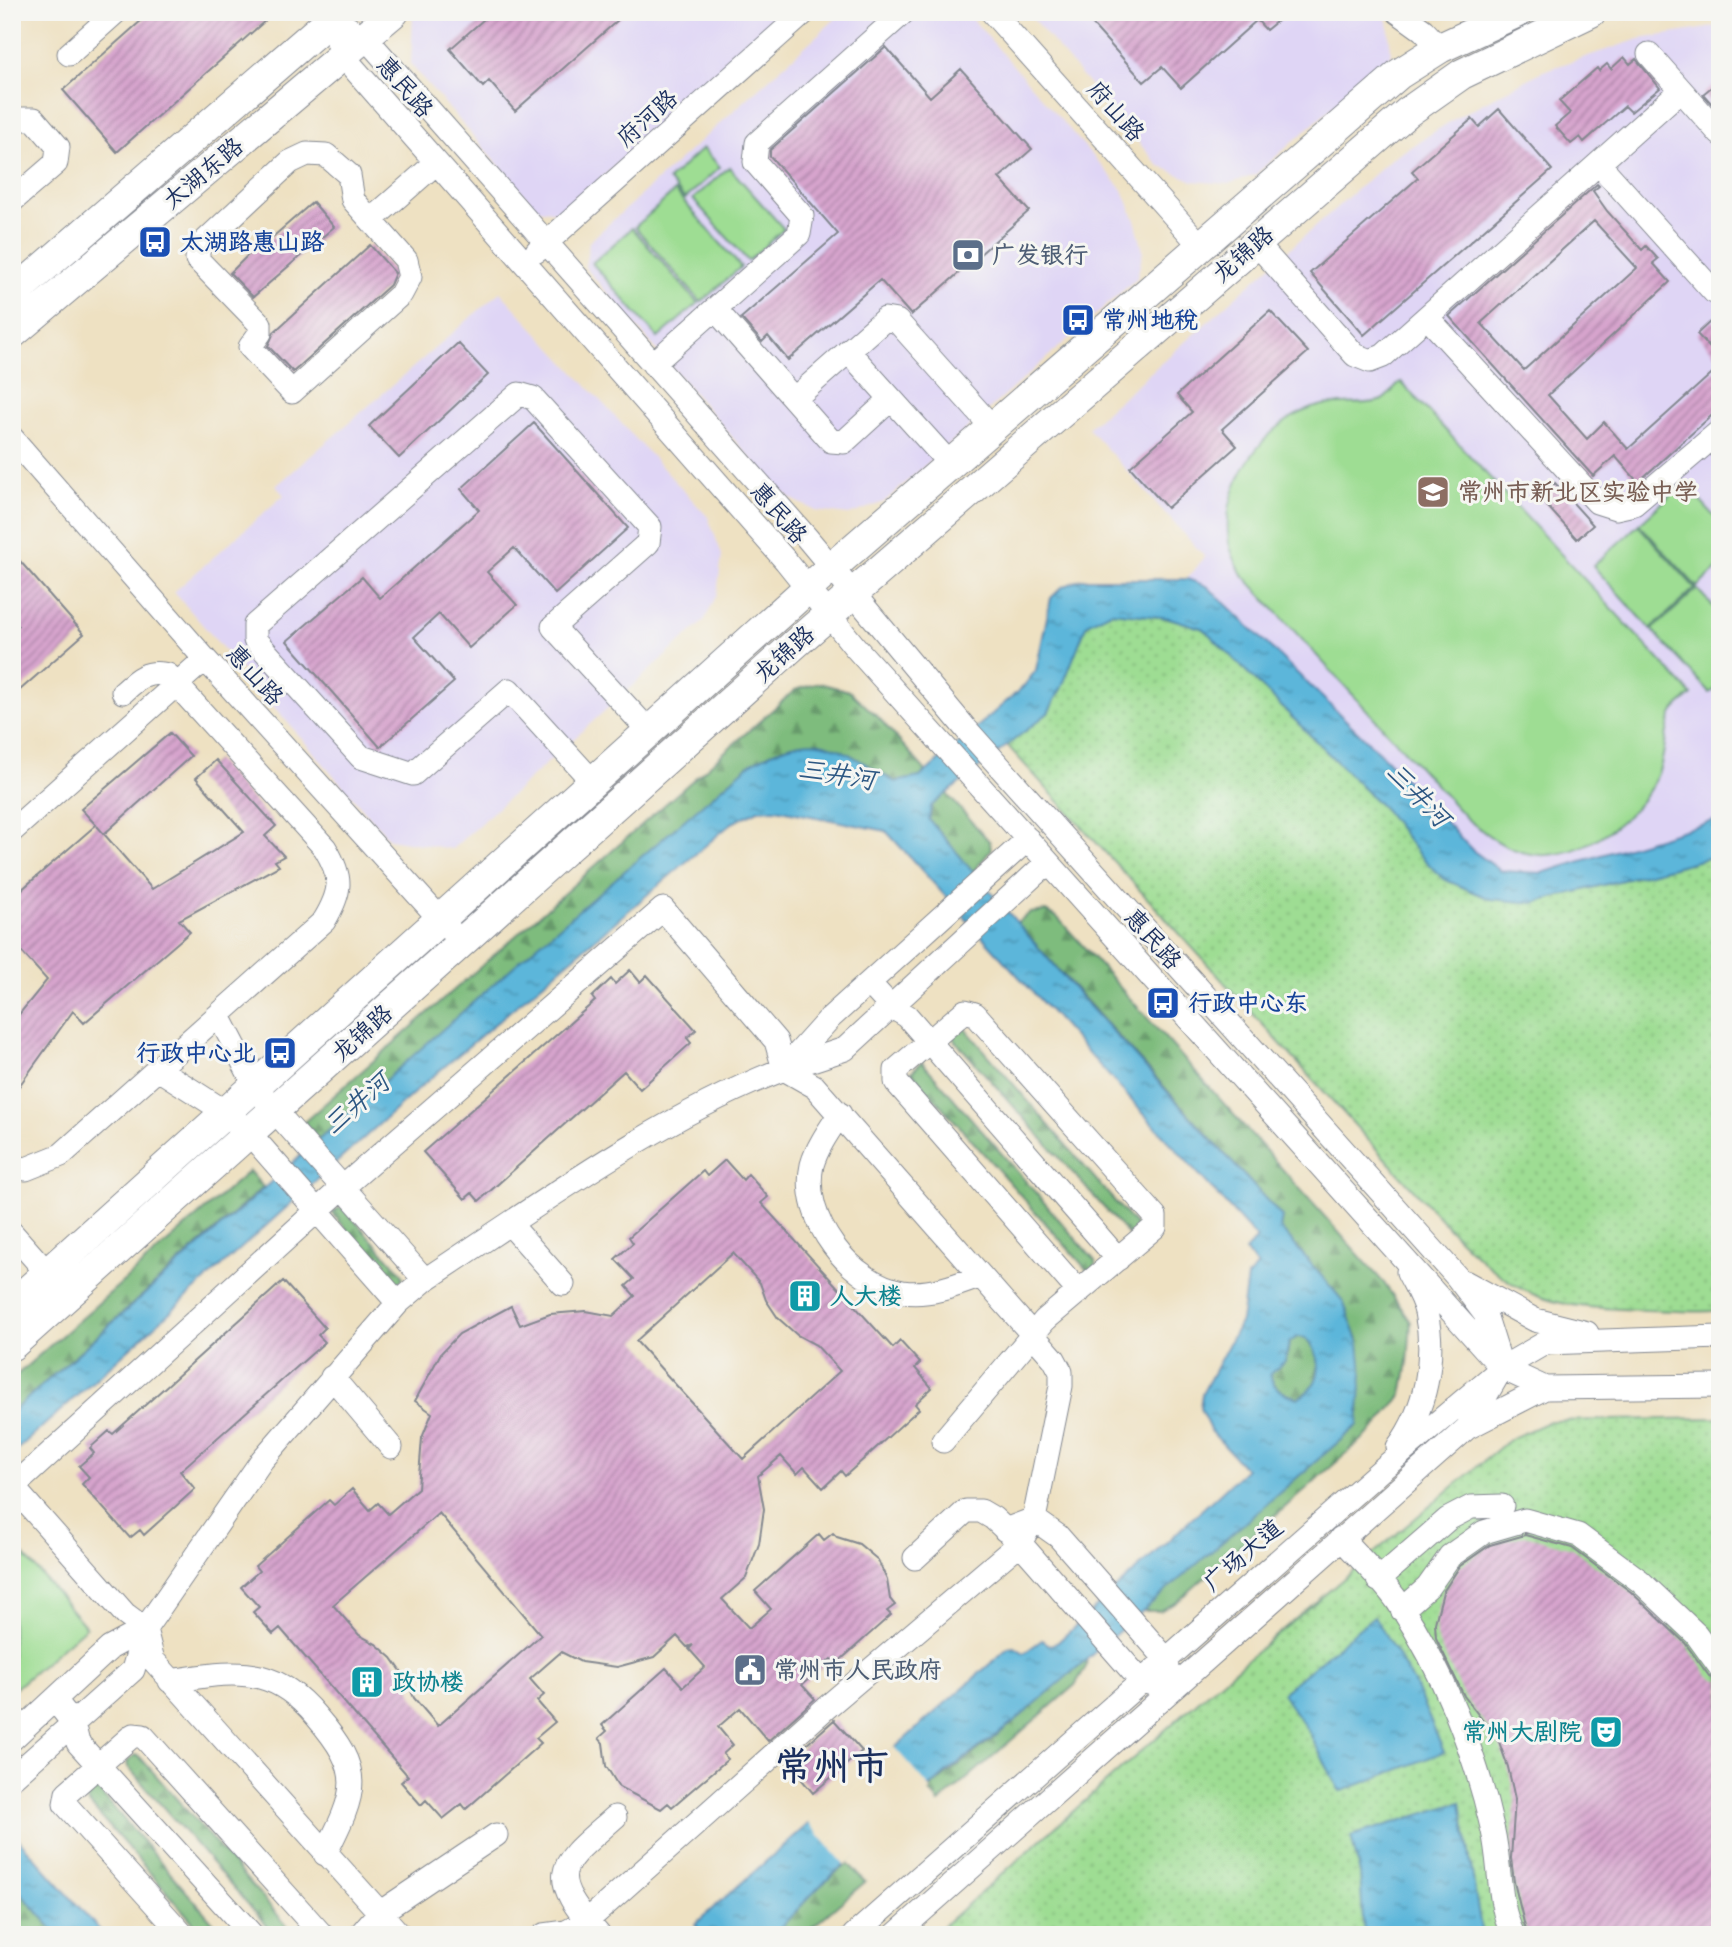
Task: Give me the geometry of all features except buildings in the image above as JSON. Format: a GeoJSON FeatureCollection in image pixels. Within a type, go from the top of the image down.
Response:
{"type":"FeatureCollection","features":[{"type":"Feature","properties":{"kind":"main road","name":"太湖东路"},"geometry":{"type":"LineString","coordinates":[[12,334],[394,12]]}},
{"type":"Feature","properties":{"kind":"main road","name":"龙锦路"},"geometry":{"type":"LineString","coordinates":[[12,1345],[57,1285],[227,1113],[808,588],[1399,74],[1440,48],[1518,12]]}},
{"type":"Feature","properties":{"kind":"main road","name":"龙锦路"},"geometry":{"type":"LineString","coordinates":[[12,1305],[57,1285],[250,1133],[829,615],[1408,112],[1462,74],[1591,12]]}},
{"type":"Feature","properties":{"kind":"main road","name":"太湖东路"},"geometry":{"type":"LineString","coordinates":[[15,292],[333,14]]}},
{"type":"Feature","properties":{"kind":"street"},"geometry":{"type":"LineString","coordinates":[[69,54],[116,12]]}},
{"type":"Feature","properties":{"kind":"street","name":"府河路"},"geometry":{"type":"LineString","coordinates":[[524,263],[805,12]]}},
{"type":"Feature","properties":{"kind":"street"},"geometry":{"type":"LineString","coordinates":[[835,53],[882,12]]}},
{"type":"Feature","properties":{"kind":"street"},"geometry":{"type":"LineString","coordinates":[[653,364],[799,234],[802,216],[755,162],[757,143],[904,12]]}},
{"type":"Feature","properties":{"kind":"street","name":"府山路"},"geometry":{"type":"LineString","coordinates":[[992,12],[1200,245]]}},
{"type":"Feature","properties":{"kind":"street"},"geometry":{"type":"LineString","coordinates":[[1398,12],[1423,30],[1440,48]]}},
{"type":"Feature","properties":{"kind":"street","name":"惠民路"},"geometry":{"type":"LineString","coordinates":[[333,14],[436,163],[944,747],[1502,1368],[1545,1388]]}},
{"type":"Feature","properties":{"kind":"street","name":"惠民路"},"geometry":{"type":"LineString","coordinates":[[354,47],[546,243],[831,568],[966,729],[1457,1276],[1485,1314],[1502,1368]]}},
{"type":"Feature","properties":{"kind":"street"},"geometry":{"type":"LineString","coordinates":[[1649,54],[1720,134]]}},
{"type":"Feature","properties":{"kind":"street"},"geometry":{"type":"LineString","coordinates":[[1256,243],[1355,355],[1370,361],[1383,356],[1681,90]]}},
{"type":"Feature","properties":{"kind":"street"},"geometry":{"type":"LineString","coordinates":[[12,126],[20,119],[34,119],[58,147],[56,163],[12,201]]}},
{"type":"Feature","properties":{"kind":"street"},"geometry":{"type":"LineString","coordinates":[[307,153],[326,155],[349,175],[353,200],[371,220],[406,260],[410,277],[401,295],[292,392],[250,347],[260,333],[260,324],[197,259],[199,247],[290,162],[307,153]]}},
{"type":"Feature","properties":{"kind":"street"},"geometry":{"type":"LineString","coordinates":[[371,220],[436,163]]}},
{"type":"Feature","properties":{"kind":"street"},"geometry":{"type":"LineString","coordinates":[[1599,164],[1714,292],[1720,292]]}},
{"type":"Feature","properties":{"kind":"street"},"geometry":{"type":"LineString","coordinates":[[715,309],[831,441],[844,442],[891,399]]}},
{"type":"Feature","properties":{"kind":"street"},"geometry":{"type":"LineString","coordinates":[[1427,317],[1597,502],[1616,508],[1634,504],[1720,431]]}},
{"type":"Feature","properties":{"kind":"street"},"geometry":{"type":"LineString","coordinates":[[794,398],[885,319],[897,321],[992,427]]}},
{"type":"Feature","properties":{"kind":"street"},"geometry":{"type":"LineString","coordinates":[[848,351],[950,464]]}},
{"type":"Feature","properties":{"kind":"street"},"geometry":{"type":"LineString","coordinates":[[594,783],[509,690],[413,774],[361,757],[255,640],[255,625],[519,394],[533,398],[650,527],[648,543],[553,627],[650,732]]}},
{"type":"Feature","properties":{"kind":"street","name":"惠山路"},"geometry":{"type":"LineString","coordinates":[[12,438],[205,659],[462,944]]}},
{"type":"Feature","properties":{"kind":"street"},"geometry":{"type":"LineString","coordinates":[[12,831],[205,659]]}},
{"type":"Feature","properties":{"kind":"street"},"geometry":{"type":"LineString","coordinates":[[12,1166],[26,1169],[61,1155],[324,921],[334,905],[339,885],[336,867],[325,848],[168,675],[153,672],[141,676],[123,692]]}},
{"type":"Feature","properties":{"kind":"street"},"geometry":{"type":"LineString","coordinates":[[784,1069],[830,1018],[1028,839]]}},
{"type":"Feature","properties":{"kind":"street"},"geometry":{"type":"LineString","coordinates":[[12,1778],[133,1670],[145,1629],[262,1460],[398,1303],[425,1280],[510,1224],[727,1091],[845,1049],[1048,862]]}},
{"type":"Feature","properties":{"kind":"street"},"geometry":{"type":"LineString","coordinates":[[400,1935],[378,1914],[170,1681],[153,1660],[145,1629],[125,1614],[13,1487],[337,1183],[663,909],[776,1041],[784,1069],[814,1086],[1054,1359],[1061,1372],[1061,1386],[1034,1518],[588,1921],[559,1934]]}},
{"type":"Feature","properties":{"kind":"street"},"geometry":{"type":"LineString","coordinates":[[869,983],[890,1006],[907,1016],[1118,1259]]}},
{"type":"Feature","properties":{"kind":"street"},"geometry":{"type":"LineString","coordinates":[[943,1441],[1032,1334],[1155,1227],[1156,1216],[975,1014],[965,1011],[896,1070],[896,1082],[1079,1292]]}},
{"type":"Feature","properties":{"kind":"street"},"geometry":{"type":"LineString","coordinates":[[219,1016],[256,1087],[301,1142],[425,1280]]}},
{"type":"Feature","properties":{"kind":"street"},"geometry":{"type":"LineString","coordinates":[[158,1069],[227,1113],[250,1133],[398,1303]]}},
{"type":"Feature","properties":{"kind":"street"},"geometry":{"type":"LineString","coordinates":[[840,1114],[821,1143],[812,1165],[810,1194],[816,1217],[827,1235],[860,1273],[878,1284],[905,1293],[941,1290],[981,1276]]}},
{"type":"Feature","properties":{"kind":"street"},"geometry":{"type":"LineString","coordinates":[[510,1224],[564,1284]]}},
{"type":"Feature","properties":{"kind":"street"},"geometry":{"type":"LineString","coordinates":[[12,1233],[57,1285]]}},
{"type":"Feature","properties":{"kind":"street"},"geometry":{"type":"LineString","coordinates":[[1380,1471],[1406,1436],[1424,1396],[1430,1350],[1425,1310],[1397,1250]]}},
{"type":"Feature","properties":{"kind":"street"},"geometry":{"type":"LineString","coordinates":[[1457,1276],[1535,1320],[1621,1340]]}},
{"type":"Feature","properties":{"kind":"street","name":"广场大道"},"geometry":{"type":"LineString","coordinates":[[854,1935],[1380,1471],[1502,1368],[1545,1343],[1720,1337]]}},
{"type":"Feature","properties":{"kind":"street"},"geometry":{"type":"LineString","coordinates":[[1467,1428],[1502,1368]]}},
{"type":"Feature","properties":{"kind":"street"},"geometry":{"type":"LineString","coordinates":[[332,1377],[391,1447]]}},
{"type":"Feature","properties":{"kind":"street"},"geometry":{"type":"LineString","coordinates":[[895,1935],[1467,1428],[1545,1388],[1720,1386]]}},
{"type":"Feature","properties":{"kind":"street"},"geometry":{"type":"LineString","coordinates":[[1378,1580],[1448,1519],[1471,1507],[1502,1506]]}},
{"type":"Feature","properties":{"kind":"street"},"geometry":{"type":"LineString","coordinates":[[915,1558],[966,1511],[981,1511],[1013,1536],[1141,1681],[1172,1690]]}},
{"type":"Feature","properties":{"kind":"street"},"geometry":{"type":"LineString","coordinates":[[1034,1518],[1058,1535],[1166,1659],[1172,1690]]}},
{"type":"Feature","properties":{"kind":"street"},"geometry":{"type":"LineString","coordinates":[[1402,1609],[1428,1587],[1450,1556],[1484,1532],[1525,1520],[1578,1535],[1640,1581],[1696,1634],[1720,1667]]}},
{"type":"Feature","properties":{"kind":"street"},"geometry":{"type":"LineString","coordinates":[[1341,1538],[1402,1609],[1430,1656],[1463,1730],[1494,1832],[1505,1917],[1513,1935]]}},
{"type":"Feature","properties":{"kind":"street"},"geometry":{"type":"LineString","coordinates":[[12,1740],[110,1648],[145,1629]]}},
{"type":"Feature","properties":{"kind":"street"},"geometry":{"type":"LineString","coordinates":[[170,1681],[227,1674],[261,1677],[289,1689],[307,1705],[346,1754],[351,1773],[346,1810],[325,1854]]}},
{"type":"Feature","properties":{"kind":"street"},"geometry":{"type":"LineString","coordinates":[[55,1700],[73,1723],[78,1743],[252,1935]]}},
{"type":"Feature","properties":{"kind":"street"},"geometry":{"type":"LineString","coordinates":[[183,1935],[65,1804],[67,1793],[133,1735],[143,1736],[321,1935]]}},
{"type":"Feature","properties":{"kind":"street"},"geometry":{"type":"LineString","coordinates":[[588,1921],[565,1886],[563,1873],[569,1859],[615,1817]]}},
{"type":"Feature","properties":{"kind":"street"},"geometry":{"type":"LineString","coordinates":[[360,1935],[378,1914],[496,1835]]}},
{"type":"Feature","properties":{"kind":"shaded area"},"geometry":{"type":"Polygon","coordinates":[[[416,12],[786,12],[563,213],[537,209],[411,65],[413,15],[416,12]]]}},
{"type":"Feature","properties":{"kind":"shaded area"},"geometry":{"type":"Polygon","coordinates":[[[843,12],[966,12],[1123,190],[1143,251],[1137,278],[884,502],[849,515],[816,511],[790,498],[765,475],[585,267],[589,242],[843,12]]]}},
{"type":"Feature","properties":{"kind":"shaded area"},"geometry":{"type":"Polygon","coordinates":[[[1027,12],[1376,12],[1388,21],[1391,56],[1255,175],[1228,184],[1193,181],[1158,165],[1027,12]]]}},
{"type":"Feature","properties":{"kind":"shaded area","name":"常州市新北区实验中学"},"geometry":{"type":"Polygon","coordinates":[[[1720,26],[1720,819],[1542,873],[1501,871],[1472,850],[1388,761],[1207,586],[1187,579],[1205,557],[1088,428],[1390,160],[1459,116],[1543,71],[1639,39],[1720,26]]]}},
{"type":"Feature","properties":{"kind":"shaded area"},"geometry":{"type":"Polygon","coordinates":[[[500,292],[708,517],[722,555],[717,594],[704,621],[452,849],[389,839],[174,592],[284,495],[276,486],[500,292]]]}},
{"type":"Feature","properties":{"kind":"green space"},"geometry":{"type":"Polygon","coordinates":[[[703,148],[720,167],[685,199],[668,180],[703,148]]]}},
{"type":"Feature","properties":{"kind":"green space"},"geometry":{"type":"Polygon","coordinates":[[[729,167],[784,229],[748,261],[693,199],[729,167]]]}},
{"type":"Feature","properties":{"kind":"green space"},"geometry":{"type":"Polygon","coordinates":[[[675,191],[741,267],[701,302],[635,227],[675,191]]]}},
{"type":"Feature","properties":{"kind":"green space"},"geometry":{"type":"Polygon","coordinates":[[[632,228],[698,303],[658,338],[592,263],[632,228]]]}},
{"type":"Feature","properties":{"kind":"green space"},"geometry":{"type":"Polygon","coordinates":[[[1401,382],[1692,695],[1677,708],[1670,719],[1660,769],[1648,793],[1619,824],[1582,847],[1542,855],[1522,852],[1500,843],[1467,819],[1241,573],[1233,555],[1229,543],[1228,521],[1231,499],[1239,477],[1266,439],[1283,423],[1302,412],[1323,405],[1377,402],[1401,382]]]}},
{"type":"Feature","properties":{"kind":"green space"},"geometry":{"type":"Polygon","coordinates":[[[1684,483],[1720,523],[1720,566],[1697,587],[1639,524],[1684,483]]]}},
{"type":"Feature","properties":{"kind":"green space"},"geometry":{"type":"Polygon","coordinates":[[[1638,525],[1695,588],[1651,629],[1593,566],[1638,525]]]}},
{"type":"Feature","properties":{"kind":"green space"},"geometry":{"type":"Polygon","coordinates":[[[1697,589],[1720,614],[1720,685],[1710,693],[1652,630],[1697,589]]]}},
{"type":"Feature","properties":{"kind":"green space"},"geometry":{"type":"Polygon","coordinates":[[[1111,612],[1169,618],[1204,629],[1385,810],[1417,852],[1533,903],[1720,855],[1720,1310],[1692,1312],[1586,1307],[1541,1298],[1502,1276],[1457,1237],[1006,744],[1048,713],[1087,623],[1111,612]]]}},
{"type":"Feature","properties":{"kind":"green space"},"geometry":{"type":"Polygon","coordinates":[[[819,683],[849,691],[878,717],[926,771],[920,777],[896,782],[840,750],[810,743],[773,752],[750,764],[318,1139],[304,1122],[795,690],[819,683]]]}},
{"type":"Feature","properties":{"kind":"green space"},"geometry":{"type":"Polygon","coordinates":[[[946,793],[990,842],[991,850],[973,872],[929,820],[931,806],[946,793]]]}},
{"type":"Feature","properties":{"kind":"green space"},"geometry":{"type":"Polygon","coordinates":[[[1046,911],[1058,918],[1384,1283],[1411,1322],[1402,1395],[1374,1429],[1176,1603],[1159,1611],[1140,1611],[1358,1425],[1343,1301],[1280,1228],[1282,1217],[1016,923],[1030,913],[1046,911]]]}},
{"type":"Feature","properties":{"kind":"green space"},"geometry":{"type":"Polygon","coordinates":[[[964,1027],[1136,1226],[1137,1231],[1130,1237],[952,1037],[964,1027]]]}},
{"type":"Feature","properties":{"kind":"green space"},"geometry":{"type":"Polygon","coordinates":[[[922,1062],[1095,1261],[1096,1266],[1089,1272],[911,1072],[922,1062]]]}},
{"type":"Feature","properties":{"kind":"green space"},"geometry":{"type":"Polygon","coordinates":[[[249,1171],[263,1187],[12,1412],[12,1379],[249,1171]]]}},
{"type":"Feature","properties":{"kind":"green space"},"geometry":{"type":"Polygon","coordinates":[[[339,1208],[344,1209],[402,1273],[403,1279],[397,1285],[332,1213],[339,1208]]]}},
{"type":"Feature","properties":{"kind":"green space"},"geometry":{"type":"Polygon","coordinates":[[[1297,1337],[1306,1338],[1318,1362],[1317,1378],[1298,1398],[1280,1390],[1270,1374],[1287,1355],[1289,1343],[1297,1337]]]}},
{"type":"Feature","properties":{"kind":"green space"},"geometry":{"type":"Polygon","coordinates":[[[1720,1418],[1720,1935],[933,1935],[1206,1694],[1510,1439],[1550,1421],[1720,1418]]]}},
{"type":"Feature","properties":{"kind":"green space"},"geometry":{"type":"Polygon","coordinates":[[[24,1555],[86,1627],[12,1691],[12,1565],[24,1555]]]}},
{"type":"Feature","properties":{"kind":"green space"},"geometry":{"type":"Polygon","coordinates":[[[1087,1656],[1086,1667],[1075,1685],[939,1803],[930,1792],[932,1786],[1014,1722],[1087,1656]]]}},
{"type":"Feature","properties":{"kind":"green space"},"geometry":{"type":"Polygon","coordinates":[[[135,1755],[140,1757],[295,1935],[275,1935],[128,1767],[127,1762],[135,1755]]]}},
{"type":"Feature","properties":{"kind":"green space"},"geometry":{"type":"Polygon","coordinates":[[[95,1790],[100,1792],[224,1935],[204,1935],[88,1802],[87,1797],[95,1790]]]}},
{"type":"Feature","properties":{"kind":"green space"},"geometry":{"type":"Polygon","coordinates":[[[848,1863],[865,1882],[803,1935],[773,1935],[819,1887],[848,1863]]]}},
{"type":"Feature","properties":{"kind":"green space"},"geometry":{"type":"Polygon","coordinates":[[[12,1883],[58,1935],[12,1935],[12,1883]]]}},
{"type":"Feature","properties":{"kind":"water","name":"三井河"},"geometry":{"type":"Polygon","coordinates":[[[1082,579],[1187,579],[1207,586],[1388,761],[1472,850],[1501,871],[1542,873],[1720,819],[1720,855],[1533,903],[1490,899],[1443,879],[1417,852],[1385,810],[1204,629],[1169,618],[1111,612],[1087,624],[1062,687],[1048,713],[931,806],[929,820],[1081,997],[1282,1217],[1280,1228],[1343,1301],[1359,1343],[1362,1373],[1358,1425],[1014,1722],[949,1770],[819,1887],[773,1935],[702,1935],[695,1924],[1008,1648],[1015,1647],[1024,1653],[1042,1640],[1049,1645],[1057,1643],[1246,1469],[1210,1430],[1200,1408],[1202,1394],[1241,1321],[1247,1277],[1258,1266],[1245,1251],[1257,1238],[886,831],[776,809],[758,810],[732,823],[425,1083],[12,1454],[12,1412],[532,950],[750,764],[793,745],[810,742],[840,749],[895,782],[920,777],[1023,687],[1036,670],[1051,598],[1062,587],[1082,579]],[[1297,1337],[1289,1343],[1285,1361],[1270,1374],[1280,1390],[1298,1398],[1317,1378],[1316,1354],[1306,1338],[1297,1337]]]}},
{"type":"Feature","properties":{"kind":"water"},"geometry":{"type":"Polygon","coordinates":[[[1374,1616],[1414,1683],[1444,1752],[1340,1792],[1310,1734],[1282,1693],[1374,1616]]]}},
{"type":"Feature","properties":{"kind":"water"},"geometry":{"type":"Polygon","coordinates":[[[1461,1802],[1482,1935],[1364,1935],[1360,1874],[1351,1836],[1461,1802]]]}},
{"type":"Feature","properties":{"kind":"water"},"geometry":{"type":"Polygon","coordinates":[[[12,1832],[104,1935],[58,1935],[12,1883],[12,1832]]]}},
{"type":"Feature","properties":{"kind":"pier"},"geometry":{"type":"Polygon","coordinates":[[[894,1747],[932,1790],[845,1865],[808,1822],[894,1747]]]}},
{"type":"Feature","properties":{"kind":"place","name":"太湖路惠山路"},"geometry":{"type":"Point","coordinates":[155,242]}},
{"type":"Feature","properties":{"kind":"place","name":"广发银行"},"geometry":{"type":"Point","coordinates":[968,255]}},
{"type":"Feature","properties":{"kind":"place","name":"常州地税"},"geometry":{"type":"Point","coordinates":[1078,320]}},
{"type":"Feature","properties":{"kind":"place","name":"常州市新北区实验中学"},"geometry":{"type":"Point","coordinates":[1433,492]}},
{"type":"Feature","properties":{"kind":"place","name":"行政中心东"},"geometry":{"type":"Point","coordinates":[1163,1003]}},
{"type":"Feature","properties":{"kind":"place","name":"行政中心北"},"geometry":{"type":"Point","coordinates":[280,1053]}},
{"type":"Feature","properties":{"kind":"place","name":"人大楼"},"geometry":{"type":"Point","coordinates":[805,1296]}},
{"type":"Feature","properties":{"kind":"place","name":"常州市人民政府"},"geometry":{"type":"Point","coordinates":[750,1670]}},
{"type":"Feature","properties":{"kind":"place","name":"政协楼"},"geometry":{"type":"Point","coordinates":[367,1682]}},
{"type":"Feature","properties":{"kind":"place","name":"常州大剧院"},"geometry":{"type":"Point","coordinates":[1606,1732]}},
{"type":"Feature","properties":{"kind":"district","name":"常州市"},"geometry":{"type":"Point","coordinates":[832,1767]}}]}
